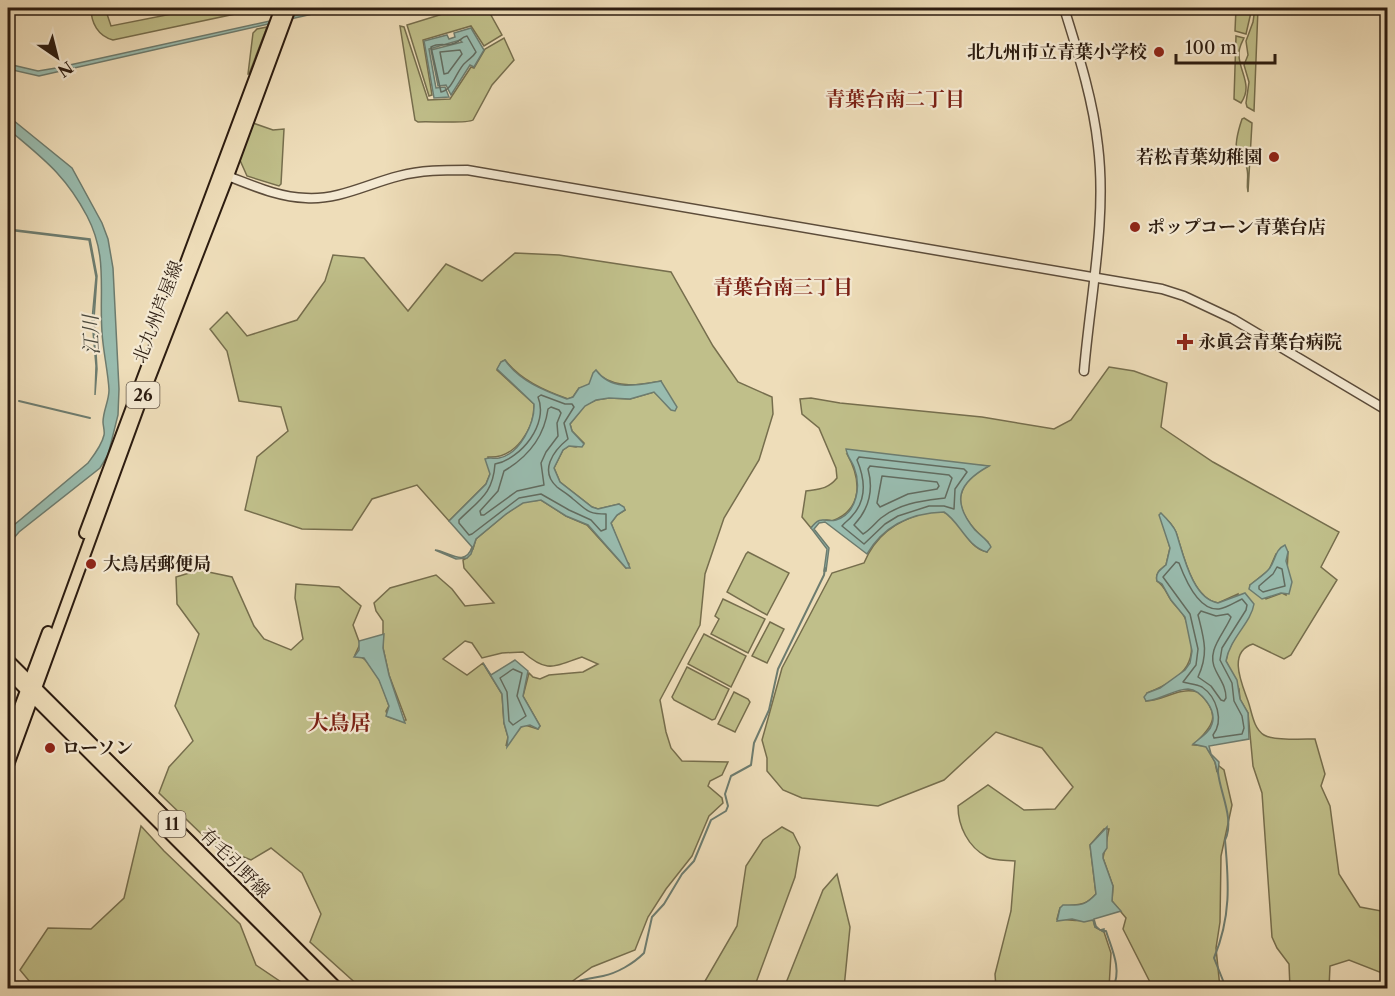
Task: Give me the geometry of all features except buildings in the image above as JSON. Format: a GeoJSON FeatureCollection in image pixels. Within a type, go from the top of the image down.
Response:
{"type":"FeatureCollection","features":[{"type":"Feature","properties":{"kind":"main road","name":"北九州芦屋線"},"geometry":{"type":"LineString","coordinates":[[8,765],[31,689],[224,175],[278,27],[281,8]]}},
{"type":"Feature","properties":{"kind":"main road","name":"北九州芦屋線"},"geometry":{"type":"LineString","coordinates":[[278,27],[290,8]]}},
{"type":"Feature","properties":{"kind":"main road","name":"有毛引野線"},"geometry":{"type":"LineString","coordinates":[[8,660],[31,689],[324,988]]}},
{"type":"Feature","properties":{"kind":"main road","name":"有毛引野線"},"geometry":{"type":"LineString","coordinates":[[8,672],[31,689],[337,988]]}},
{"type":"Feature","properties":{"kind":"main road","name":"北九州芦屋線"},"geometry":{"type":"LineString","coordinates":[[8,739],[31,689]]}},
{"type":"Feature","properties":{"kind":"street"},"geometry":{"type":"LineString","coordinates":[[1064,8],[1080,58],[1098,146],[1100,201],[1084,371]]}},
{"type":"Feature","properties":{"kind":"street"},"geometry":{"type":"LineString","coordinates":[[224,175],[284,196],[308,199],[338,196],[399,176],[436,170],[467,170],[1162,289],[1194,300],[1233,319],[1388,411]]}},
{"type":"Feature","properties":{"kind":"shaded area"},"geometry":{"type":"Polygon","coordinates":[[[91,8],[105,8],[111,26],[202,8],[251,8],[249,11],[113,40],[96,28],[91,8]]]}},
{"type":"Feature","properties":{"kind":"shaded area"},"geometry":{"type":"Polygon","coordinates":[[[462,8],[487,8],[502,35],[484,46],[471,26],[423,40],[432,95],[429,96],[407,25],[462,8]]]}},
{"type":"Feature","properties":{"kind":"shaded area"},"geometry":{"type":"Polygon","coordinates":[[[1236,8],[1252,8],[1246,34],[1235,31],[1236,8]]]}},
{"type":"Feature","properties":{"kind":"shaded area"},"geometry":{"type":"Polygon","coordinates":[[[1255,8],[1258,8],[1254,111],[1247,107],[1246,103],[1249,82],[1244,65],[1248,55],[1246,41],[1255,8]]]}},
{"type":"Feature","properties":{"kind":"shaded area"},"geometry":{"type":"Polygon","coordinates":[[[400,26],[404,27],[428,100],[450,99],[471,67],[474,68],[485,49],[504,38],[514,60],[492,85],[473,120],[418,122],[415,120],[400,26]]]}},
{"type":"Feature","properties":{"kind":"shaded area"},"geometry":{"type":"Polygon","coordinates":[[[267,27],[248,74],[253,33],[257,29],[267,27]]]}},
{"type":"Feature","properties":{"kind":"shaded area"},"geometry":{"type":"Polygon","coordinates":[[[1236,36],[1244,38],[1239,53],[1246,91],[1241,103],[1234,99],[1236,36]]]}},
{"type":"Feature","properties":{"kind":"shaded area"},"geometry":{"type":"Polygon","coordinates":[[[1244,118],[1252,123],[1248,192],[1246,167],[1236,149],[1238,131],[1244,118]]]}},
{"type":"Feature","properties":{"kind":"shaded area"},"geometry":{"type":"Polygon","coordinates":[[[253,123],[273,130],[284,129],[281,184],[279,186],[247,176],[239,158],[253,123]]]}},
{"type":"Feature","properties":{"kind":"shaded area"},"geometry":{"type":"Polygon","coordinates":[[[515,253],[559,255],[671,272],[713,346],[738,382],[772,397],[773,414],[759,460],[724,518],[705,574],[700,625],[660,700],[671,748],[682,761],[728,762],[722,775],[710,781],[708,786],[722,798],[723,803],[709,816],[692,856],[648,917],[635,950],[592,967],[563,988],[361,988],[310,942],[321,914],[302,873],[271,848],[251,860],[212,844],[159,793],[169,767],[193,741],[175,706],[199,634],[177,604],[176,577],[199,570],[232,577],[254,626],[264,639],[291,650],[303,639],[295,598],[296,584],[339,587],[361,606],[353,625],[360,644],[356,657],[360,656],[366,660],[379,678],[389,706],[386,711],[388,717],[401,721],[406,720],[389,675],[383,648],[383,621],[374,603],[390,588],[436,575],[452,589],[465,606],[494,603],[464,568],[463,560],[473,549],[476,539],[523,502],[541,500],[566,516],[587,525],[626,568],[629,564],[624,558],[611,523],[625,510],[619,504],[598,509],[592,507],[560,482],[554,468],[563,450],[569,446],[576,447],[584,443],[572,431],[570,424],[585,405],[596,400],[630,399],[654,392],[662,399],[661,381],[637,385],[622,384],[600,376],[585,387],[579,388],[573,397],[568,399],[533,384],[505,360],[501,362],[497,370],[534,404],[531,423],[522,441],[515,448],[498,456],[488,457],[490,474],[486,484],[449,521],[417,485],[372,499],[352,530],[302,529],[245,510],[257,457],[288,431],[281,407],[239,401],[227,351],[210,329],[227,312],[247,336],[297,320],[325,281],[333,255],[364,258],[408,311],[446,264],[482,281],[515,253]],[[465,641],[443,659],[467,675],[483,663],[502,694],[504,723],[508,737],[506,746],[521,727],[525,725],[538,729],[540,726],[523,696],[529,673],[540,679],[549,675],[583,672],[598,664],[582,657],[558,665],[545,666],[523,652],[502,653],[482,658],[472,643],[465,641]]]}},
{"type":"Feature","properties":{"kind":"shaded area"},"geometry":{"type":"Polygon","coordinates":[[[1109,367],[1134,371],[1167,383],[1161,427],[1213,462],[1339,532],[1321,567],[1337,580],[1291,655],[1284,659],[1253,644],[1240,654],[1238,669],[1253,720],[1260,732],[1274,738],[1315,739],[1325,774],[1321,786],[1330,806],[1339,874],[1360,907],[1387,912],[1387,975],[1349,960],[1330,966],[1329,988],[1290,988],[1289,964],[1272,937],[1262,793],[1253,766],[1248,713],[1240,699],[1239,689],[1226,661],[1228,651],[1238,632],[1238,594],[1218,603],[1209,600],[1201,593],[1190,574],[1175,529],[1161,514],[1170,548],[1166,565],[1157,574],[1157,581],[1184,615],[1192,645],[1191,656],[1181,674],[1147,693],[1146,701],[1178,692],[1198,692],[1206,700],[1213,713],[1210,726],[1193,745],[1206,746],[1215,762],[1217,772],[1219,766],[1224,770],[1232,805],[1221,856],[1220,922],[1216,948],[1220,988],[1153,988],[1123,929],[1126,918],[1112,901],[1113,886],[1103,858],[1109,829],[1104,829],[1090,845],[1096,894],[1082,904],[1060,908],[1057,919],[1080,921],[1093,919],[1095,927],[1104,932],[1111,953],[1109,988],[996,988],[995,974],[1011,911],[1015,861],[990,858],[974,848],[962,828],[958,806],[988,785],[1024,810],[1055,809],[1073,787],[1042,748],[996,732],[944,780],[878,806],[802,798],[783,790],[767,771],[767,758],[762,740],[782,668],[832,573],[864,563],[874,545],[888,530],[905,520],[925,513],[946,513],[981,550],[987,552],[988,542],[977,532],[963,513],[961,493],[975,475],[988,466],[847,454],[857,483],[854,501],[850,509],[842,516],[832,521],[820,521],[811,528],[802,517],[806,491],[820,489],[837,478],[836,468],[819,428],[802,414],[800,399],[811,398],[982,417],[1054,429],[1071,420],[1109,367]],[[1288,552],[1276,554],[1269,570],[1250,585],[1266,599],[1282,593],[1286,595],[1288,552]]]}},
{"type":"Feature","properties":{"kind":"shaded area"},"geometry":{"type":"Polygon","coordinates":[[[748,552],[789,573],[767,615],[727,592],[748,552]]]}},
{"type":"Feature","properties":{"kind":"shaded area"},"geometry":{"type":"Polygon","coordinates":[[[723,599],[765,619],[748,653],[711,634],[719,619],[715,616],[723,599]]]}},
{"type":"Feature","properties":{"kind":"shaded area"},"geometry":{"type":"Polygon","coordinates":[[[770,622],[784,629],[767,663],[752,656],[770,622]]]}},
{"type":"Feature","properties":{"kind":"shaded area"},"geometry":{"type":"Polygon","coordinates":[[[704,634],[746,656],[731,687],[688,664],[704,634]]]}},
{"type":"Feature","properties":{"kind":"shaded area"},"geometry":{"type":"Polygon","coordinates":[[[687,667],[729,689],[715,719],[712,720],[672,697],[687,667]]]}},
{"type":"Feature","properties":{"kind":"shaded area"},"geometry":{"type":"Polygon","coordinates":[[[734,692],[750,702],[735,732],[718,724],[734,692]]]}},
{"type":"Feature","properties":{"kind":"shaded area"},"geometry":{"type":"Polygon","coordinates":[[[141,826],[240,924],[256,965],[290,988],[35,988],[20,970],[48,928],[91,929],[124,898],[141,826]]]}},
{"type":"Feature","properties":{"kind":"shaded area"},"geometry":{"type":"Polygon","coordinates":[[[782,827],[793,833],[800,847],[795,877],[754,988],[701,988],[737,926],[746,866],[763,840],[782,827]]]}},
{"type":"Feature","properties":{"kind":"shaded area"},"geometry":{"type":"Polygon","coordinates":[[[837,874],[850,927],[844,988],[784,988],[823,890],[837,874]]]}},
{"type":"Feature","properties":{"kind":"water"},"geometry":{"type":"Polygon","coordinates":[[[329,8],[339,8],[39,76],[8,69],[8,64],[38,71],[56,68],[329,8]]]}},
{"type":"Feature","properties":{"kind":"water"},"geometry":{"type":"Polygon","coordinates":[[[471,28],[484,50],[474,67],[470,65],[451,95],[446,85],[438,86],[431,50],[462,42],[460,40],[429,49],[436,88],[445,87],[449,97],[434,98],[424,41],[447,35],[449,39],[455,37],[454,33],[471,28]]]}},
{"type":"Feature","properties":{"kind":"water"},"geometry":{"type":"Polygon","coordinates":[[[8,116],[72,168],[102,223],[108,239],[113,268],[119,389],[118,415],[108,455],[100,468],[19,532],[8,545],[8,530],[88,463],[98,450],[104,435],[103,418],[109,390],[102,332],[100,259],[94,231],[79,201],[61,178],[8,129],[8,116]]]}},
{"type":"Feature","properties":{"kind":"water"},"geometry":{"type":"Polygon","coordinates":[[[8,229],[90,239],[97,276],[94,319],[97,369],[95,395],[96,366],[92,320],[96,277],[89,240],[8,229]]]}},
{"type":"Feature","properties":{"kind":"water"},"geometry":{"type":"Polygon","coordinates":[[[505,360],[525,379],[541,389],[567,399],[573,397],[579,388],[589,384],[596,370],[602,377],[618,384],[635,385],[661,381],[677,407],[675,411],[671,410],[654,392],[630,399],[596,400],[585,406],[570,424],[572,431],[584,444],[582,447],[569,446],[563,450],[554,468],[560,482],[592,507],[598,509],[619,504],[624,507],[625,510],[611,523],[630,568],[626,568],[588,525],[566,516],[541,500],[523,503],[506,514],[476,539],[471,554],[467,558],[456,559],[435,550],[456,557],[469,553],[472,547],[449,521],[486,484],[490,474],[485,459],[499,458],[513,451],[525,437],[532,420],[534,404],[497,369],[505,360]]]}},
{"type":"Feature","properties":{"kind":"water"},"geometry":{"type":"Polygon","coordinates":[[[846,449],[989,466],[970,479],[961,494],[961,501],[967,520],[991,547],[987,552],[974,545],[944,512],[921,515],[900,522],[882,535],[867,554],[825,522],[819,523],[814,529],[829,548],[826,571],[824,571],[827,549],[811,528],[820,520],[836,520],[849,511],[853,505],[857,490],[856,474],[846,449]]]}},
{"type":"Feature","properties":{"kind":"water"},"geometry":{"type":"Polygon","coordinates":[[[1161,513],[1175,529],[1190,574],[1201,593],[1209,600],[1218,603],[1245,593],[1254,604],[1226,661],[1237,680],[1240,699],[1248,713],[1249,739],[1209,746],[1211,754],[1219,762],[1218,774],[1215,762],[1206,747],[1193,744],[1207,732],[1212,724],[1210,707],[1203,697],[1188,689],[1152,700],[1146,701],[1144,697],[1185,670],[1190,663],[1192,651],[1185,617],[1162,584],[1157,581],[1157,574],[1166,565],[1170,548],[1159,515],[1161,513]]]}},
{"type":"Feature","properties":{"kind":"water"},"geometry":{"type":"Polygon","coordinates":[[[1285,545],[1288,552],[1286,561],[1292,582],[1289,594],[1281,593],[1262,599],[1249,589],[1250,585],[1269,569],[1281,547],[1285,545]]]}},
{"type":"Feature","properties":{"kind":"water"},"geometry":{"type":"Polygon","coordinates":[[[384,634],[383,648],[389,675],[405,723],[386,716],[389,706],[379,680],[364,658],[354,657],[359,650],[359,641],[384,634]]]}},
{"type":"Feature","properties":{"kind":"water"},"geometry":{"type":"Polygon","coordinates":[[[515,660],[528,671],[523,696],[540,726],[538,729],[530,725],[521,727],[507,747],[508,737],[504,723],[502,694],[483,663],[491,675],[515,660]]]}},
{"type":"Feature","properties":{"kind":"water"},"geometry":{"type":"Polygon","coordinates":[[[1107,827],[1107,848],[1103,858],[1113,886],[1112,901],[1121,911],[1094,919],[1100,930],[1095,927],[1093,920],[1057,921],[1063,905],[1081,904],[1096,894],[1090,845],[1107,827]]]}},
{"type":"Feature","properties":{"kind":"waterway"},"geometry":{"type":"LineString","coordinates":[[8,399],[13,400]]}},
{"type":"Feature","properties":{"kind":"waterway"},"geometry":{"type":"LineString","coordinates":[[19,401],[90,418]]}},
{"type":"Feature","properties":{"kind":"waterway"},"geometry":{"type":"LineString","coordinates":[[568,988],[580,981],[608,975],[619,970],[644,953],[652,917],[664,904],[682,874],[694,861],[711,820],[726,811],[728,806],[725,794],[731,776],[751,765],[754,743],[769,710],[778,669],[824,575],[825,568]]}},
{"type":"Feature","properties":{"kind":"waterway"},"geometry":{"type":"LineString","coordinates":[[1218,772],[1228,815],[1228,832],[1225,840],[1228,886],[1226,914],[1220,943],[1214,958],[1226,988]]}},
{"type":"Feature","properties":{"kind":"waterway"},"geometry":{"type":"LineString","coordinates":[[1103,931],[1106,931],[1115,960],[1117,974],[1113,988]]}},
{"type":"Feature","properties":{"kind":"place","name":"北九州市立青葉小学校"},"geometry":{"type":"Point","coordinates":[1159,52]}},
{"type":"Feature","properties":{"kind":"place","name":"若松青葉幼稚園"},"geometry":{"type":"Point","coordinates":[1274,157]}},
{"type":"Feature","properties":{"kind":"place","name":"ポップコーン青葉台店"},"geometry":{"type":"Point","coordinates":[1135,227]}},
{"type":"Feature","properties":{"kind":"place","name":"永眞会青葉台病院"},"geometry":{"type":"Point","coordinates":[1185,342]}},
{"type":"Feature","properties":{"kind":"place","name":"大鳥居郵便局"},"geometry":{"type":"Point","coordinates":[91,564]}},
{"type":"Feature","properties":{"kind":"place","name":"ローソン"},"geometry":{"type":"Point","coordinates":[50,748]}},
{"type":"Feature","properties":{"kind":"district","name":"青葉台南二丁目"},"geometry":{"type":"Point","coordinates":[895,99]}},
{"type":"Feature","properties":{"kind":"district","name":"青葉台南三丁目"},"geometry":{"type":"Point","coordinates":[783,287]}},
{"type":"Feature","properties":{"kind":"district","name":"大鳥居"},"geometry":{"type":"Point","coordinates":[339,722]}},
{"type":"Feature","properties":{"kind":"water label","name":"江川"},"geometry":{"type":"Point","coordinates":[91,335]}}]}
